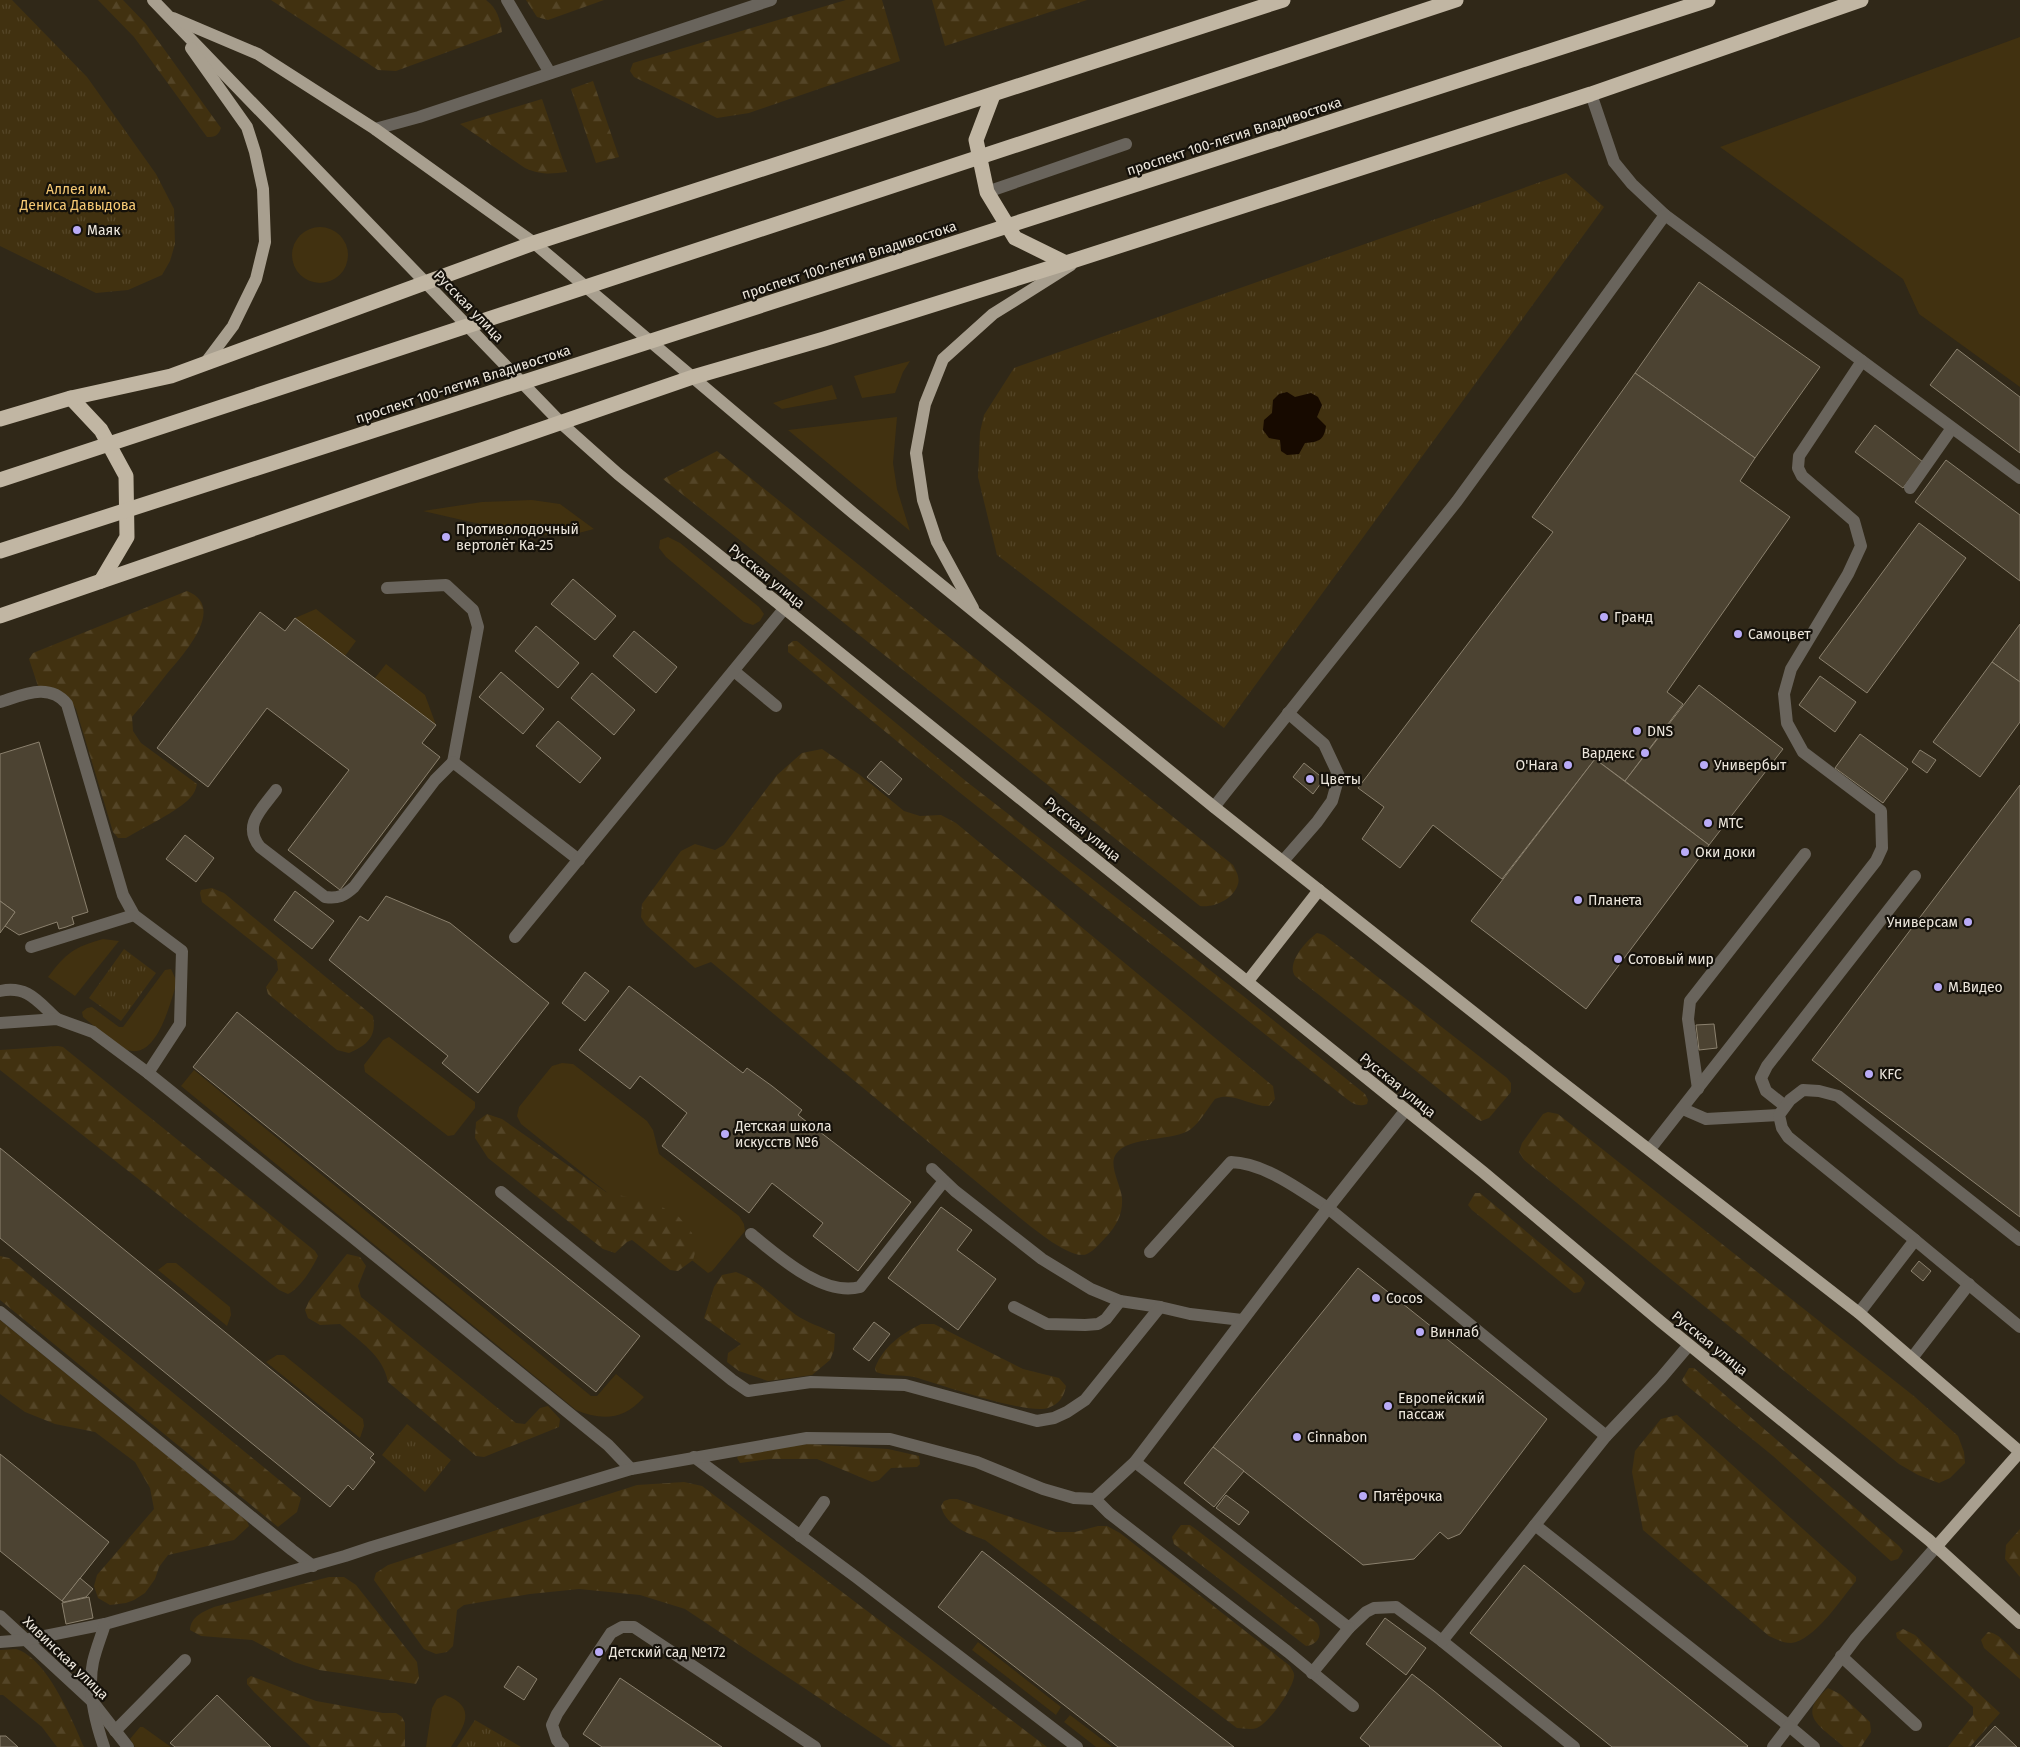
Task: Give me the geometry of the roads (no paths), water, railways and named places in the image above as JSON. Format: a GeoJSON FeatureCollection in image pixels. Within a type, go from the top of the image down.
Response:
{"type":"FeatureCollection","features":[{"type":"Feature","properties":{"kind":"highway"},"geometry":{"type":"LineString","coordinates":[[0,419],[71,398],[171,376],[534,243],[1283,0]]}},
{"type":"Feature","properties":{"kind":"highway"},"geometry":{"type":"LineString","coordinates":[[0,480],[1456,0]]}},
{"type":"Feature","properties":{"kind":"highway","name":"проспект 100-летия Владивостока"},"geometry":{"type":"LineString","coordinates":[[0,551],[1708,0]]}},
{"type":"Feature","properties":{"kind":"highway"},"geometry":{"type":"LineString","coordinates":[[0,616],[562,424],[693,377],[824,339],[1066,263],[1591,94],[1861,0]]}},
{"type":"Feature","properties":{"kind":"highway"},"geometry":{"type":"LineString","coordinates":[[993,95],[976,140],[987,192],[1015,238],[1066,263]]}},
{"type":"Feature","properties":{"kind":"highway"},"geometry":{"type":"LineString","coordinates":[[71,398],[101,430],[126,476],[127,537],[101,581]]}},
{"type":"Feature","properties":{"kind":"main road","name":"Русская улица"},"geometry":{"type":"LineString","coordinates":[[153,0],[562,424],[618,474],[1483,1172],[1689,1345],[1936,1547],[2020,1623]]}},
{"type":"Feature","properties":{"kind":"main road","name":"Русская улица"},"geometry":{"type":"LineString","coordinates":[[168,16],[258,54],[375,129],[534,243],[853,513],[1214,807],[1539,1064],[1859,1313],[2020,1452]]}},
{"type":"Feature","properties":{"kind":"main road"},"geometry":{"type":"LineString","coordinates":[[168,16],[247,127],[263,189],[265,242],[256,279],[233,326],[206,362]]}},
{"type":"Feature","properties":{"kind":"main road"},"geometry":{"type":"LineString","coordinates":[[977,614],[937,542],[923,500],[916,453],[925,404],[943,359],[993,314],[1085,257]]}},
{"type":"Feature","properties":{"kind":"main road"},"geometry":{"type":"LineString","coordinates":[[1248,981],[1319,890]]}},
{"type":"Feature","properties":{"kind":"main road"},"geometry":{"type":"LineString","coordinates":[[1936,1547],[2020,1452]]}},
{"type":"Feature","properties":{"kind":"street"},"geometry":{"type":"LineString","coordinates":[[507,0],[550,73]]}},
{"type":"Feature","properties":{"kind":"street"},"geometry":{"type":"LineString","coordinates":[[375,129],[419,117],[771,0]]}},
{"type":"Feature","properties":{"kind":"street"},"geometry":{"type":"LineString","coordinates":[[1591,94],[1614,162],[1632,184],[1665,214],[2020,478]]}},
{"type":"Feature","properties":{"kind":"street"},"geometry":{"type":"LineString","coordinates":[[987,192],[1126,144]]}},
{"type":"Feature","properties":{"kind":"street"},"geometry":{"type":"LineString","coordinates":[[1214,807],[1457,501],[1665,214]]}},
{"type":"Feature","properties":{"kind":"street"},"geometry":{"type":"LineString","coordinates":[[1650,1149],[1876,861],[1882,848],[1881,811],[1803,752],[1788,723],[1784,694],[1791,669],[1848,574],[1862,546],[1854,521],[1802,476],[1798,468],[1799,456],[1862,361]]}},
{"type":"Feature","properties":{"kind":"street"},"geometry":{"type":"LineString","coordinates":[[1910,488],[1952,428]]}},
{"type":"Feature","properties":{"kind":"street"},"geometry":{"type":"LineString","coordinates":[[276,790],[252,826],[253,839],[260,848],[325,897],[335,899],[344,896],[354,888],[435,780],[453,762],[478,627],[473,610],[446,585],[387,588]]}},
{"type":"Feature","properties":{"kind":"street"},"geometry":{"type":"LineString","coordinates":[[515,937],[784,609]]}},
{"type":"Feature","properties":{"kind":"street"},"geometry":{"type":"LineString","coordinates":[[734,671],[776,706]]}},
{"type":"Feature","properties":{"kind":"street"},"geometry":{"type":"LineString","coordinates":[[0,702],[34,692],[54,693],[67,704],[123,895],[134,915],[182,951],[180,1024],[148,1073]]}},
{"type":"Feature","properties":{"kind":"street"},"geometry":{"type":"LineString","coordinates":[[1283,861],[1317,822],[1332,801],[1339,776],[1324,744],[1288,713]]}},
{"type":"Feature","properties":{"kind":"street"},"geometry":{"type":"LineString","coordinates":[[453,762],[579,860]]}},
{"type":"Feature","properties":{"kind":"street"},"geometry":{"type":"LineString","coordinates":[[1698,1089],[1688,1019],[1690,1001],[1805,854]]}},
{"type":"Feature","properties":{"kind":"street"},"geometry":{"type":"LineString","coordinates":[[1916,876],[1768,1066],[1761,1078],[1766,1091],[1782,1110],[1782,1128],[1788,1137],[2020,1327]]}},
{"type":"Feature","properties":{"kind":"street"},"geometry":{"type":"LineString","coordinates":[[31,947],[134,915]]}},
{"type":"Feature","properties":{"kind":"street"},"geometry":{"type":"LineString","coordinates":[[0,991],[14,988],[29,994],[57,1019],[93,1032],[148,1073],[601,1438],[631,1469]]}},
{"type":"Feature","properties":{"kind":"street"},"geometry":{"type":"LineString","coordinates":[[0,1023],[57,1019]]}},
{"type":"Feature","properties":{"kind":"street"},"geometry":{"type":"LineString","coordinates":[[1682,1109],[1706,1119],[1782,1110],[1802,1090],[1819,1091],[1838,1096],[2020,1240]]}},
{"type":"Feature","properties":{"kind":"street"},"geometry":{"type":"LineString","coordinates":[[1094,1499],[1135,1462],[1328,1208],[1406,1111]]}},
{"type":"Feature","properties":{"kind":"street"},"geometry":{"type":"LineString","coordinates":[[1150,1252],[1231,1162],[1250,1165],[1291,1183],[1328,1208],[1606,1436]]}},
{"type":"Feature","properties":{"kind":"street"},"geometry":{"type":"LineString","coordinates":[[932,1169],[944,1182],[1042,1260],[1091,1289],[1120,1301],[1190,1314],[1242,1320]]}},
{"type":"Feature","properties":{"kind":"street"},"geometry":{"type":"LineString","coordinates":[[751,1234],[816,1281],[832,1287],[852,1289],[860,1287],[944,1182]]}},
{"type":"Feature","properties":{"kind":"street"},"geometry":{"type":"LineString","coordinates":[[501,1192],[748,1391],[810,1382],[906,1385],[1037,1421],[1067,1412],[1085,1400],[1160,1307]]}},
{"type":"Feature","properties":{"kind":"street"},"geometry":{"type":"LineString","coordinates":[[1859,1313],[1915,1240]]}},
{"type":"Feature","properties":{"kind":"street"},"geometry":{"type":"LineString","coordinates":[[1912,1358],[1969,1284]]}},
{"type":"Feature","properties":{"kind":"street"},"geometry":{"type":"LineString","coordinates":[[1014,1307],[1047,1324],[1084,1326],[1098,1324],[1106,1319],[1120,1301]]}},
{"type":"Feature","properties":{"kind":"street"},"geometry":{"type":"LineString","coordinates":[[0,1312],[313,1566]]}},
{"type":"Feature","properties":{"kind":"street"},"geometry":{"type":"LineString","coordinates":[[1442,1641],[1606,1436],[1661,1378],[1689,1345]]}},
{"type":"Feature","properties":{"kind":"street"},"geometry":{"type":"LineString","coordinates":[[0,1642],[25,1640],[105,1624],[313,1566],[631,1469],[807,1438],[890,1439],[977,1462],[1043,1489],[1074,1498],[1094,1499],[1109,1514],[1353,1706]]}},
{"type":"Feature","properties":{"kind":"street"},"geometry":{"type":"LineString","coordinates":[[694,1457],[1076,1747]]}},
{"type":"Feature","properties":{"kind":"street"},"geometry":{"type":"LineString","coordinates":[[1135,1462],[1348,1628]]}},
{"type":"Feature","properties":{"kind":"street"},"geometry":{"type":"LineString","coordinates":[[800,1536],[824,1502]]}},
{"type":"Feature","properties":{"kind":"street"},"geometry":{"type":"LineString","coordinates":[[1535,1525],[1814,1747]]}},
{"type":"Feature","properties":{"kind":"street"},"geometry":{"type":"LineString","coordinates":[[1773,1747],[1841,1656],[1936,1547]]}},
{"type":"Feature","properties":{"kind":"street"},"geometry":{"type":"LineString","coordinates":[[1312,1673],[1348,1628],[1366,1612],[1374,1608],[1396,1607],[1442,1641],[1574,1747]]}},
{"type":"Feature","properties":{"kind":"street","name":"Хивинская улица"},"geometry":{"type":"LineString","coordinates":[[0,1616],[92,1701],[128,1747]]}},
{"type":"Feature","properties":{"kind":"street"},"geometry":{"type":"LineString","coordinates":[[104,1747],[92,1701],[92,1663],[105,1624]]}},
{"type":"Feature","properties":{"kind":"street"},"geometry":{"type":"LineString","coordinates":[[562,1747],[556,1740],[552,1726],[558,1714],[611,1632],[622,1627],[634,1627],[815,1747]]}},
{"type":"Feature","properties":{"kind":"street"},"geometry":{"type":"LineString","coordinates":[[1841,1656],[1916,1725]]}},
{"type":"Feature","properties":{"kind":"street"},"geometry":{"type":"LineString","coordinates":[[115,1731],[185,1660]]}},
{"type":"Feature","properties":{"kind":"place","name":"Маяк"},"geometry":{"type":"Point","coordinates":[77,230]}},
{"type":"Feature","properties":{"kind":"place","name":"Противолодочный вертолёт Ка-25"},"geometry":{"type":"Point","coordinates":[446,537]}},
{"type":"Feature","properties":{"kind":"place","name":"Гранд"},"geometry":{"type":"Point","coordinates":[1604,617]}},
{"type":"Feature","properties":{"kind":"place","name":"Самоцвет"},"geometry":{"type":"Point","coordinates":[1738,634]}},
{"type":"Feature","properties":{"kind":"place","name":"DNS"},"geometry":{"type":"Point","coordinates":[1637,731]}},
{"type":"Feature","properties":{"kind":"place","name":"Вардекс"},"geometry":{"type":"Point","coordinates":[1645,753]}},
{"type":"Feature","properties":{"kind":"place","name":"O'Hara"},"geometry":{"type":"Point","coordinates":[1568,765]}},
{"type":"Feature","properties":{"kind":"place","name":"Универбыт"},"geometry":{"type":"Point","coordinates":[1704,765]}},
{"type":"Feature","properties":{"kind":"place","name":"Цветы"},"geometry":{"type":"Point","coordinates":[1310,779]}},
{"type":"Feature","properties":{"kind":"place","name":"МТС"},"geometry":{"type":"Point","coordinates":[1708,823]}},
{"type":"Feature","properties":{"kind":"place","name":"Оки доки"},"geometry":{"type":"Point","coordinates":[1685,852]}},
{"type":"Feature","properties":{"kind":"place","name":"Планета"},"geometry":{"type":"Point","coordinates":[1578,900]}},
{"type":"Feature","properties":{"kind":"place","name":"Универсам"},"geometry":{"type":"Point","coordinates":[1968,922]}},
{"type":"Feature","properties":{"kind":"place","name":"Сотовый мир"},"geometry":{"type":"Point","coordinates":[1618,959]}},
{"type":"Feature","properties":{"kind":"place","name":"М.Видео"},"geometry":{"type":"Point","coordinates":[1938,987]}},
{"type":"Feature","properties":{"kind":"place","name":"KFC"},"geometry":{"type":"Point","coordinates":[1869,1074]}},
{"type":"Feature","properties":{"kind":"place","name":"Детская школа искусств №6"},"geometry":{"type":"Point","coordinates":[725,1134]}},
{"type":"Feature","properties":{"kind":"place","name":"Cocos"},"geometry":{"type":"Point","coordinates":[1376,1298]}},
{"type":"Feature","properties":{"kind":"place","name":"Винлаб"},"geometry":{"type":"Point","coordinates":[1420,1332]}},
{"type":"Feature","properties":{"kind":"place","name":"Европейский пассаж"},"geometry":{"type":"Point","coordinates":[1388,1406]}},
{"type":"Feature","properties":{"kind":"place","name":"Cinnabon"},"geometry":{"type":"Point","coordinates":[1297,1437]}},
{"type":"Feature","properties":{"kind":"place","name":"Пятёрочка"},"geometry":{"type":"Point","coordinates":[1363,1496]}},
{"type":"Feature","properties":{"kind":"place","name":"Детский сад №172"},"geometry":{"type":"Point","coordinates":[599,1652]}},
{"type":"Feature","properties":{"kind":"park label","name":"Аллея им. Дениса Давыдова"},"geometry":{"type":"Point","coordinates":[78,197]}}]}
